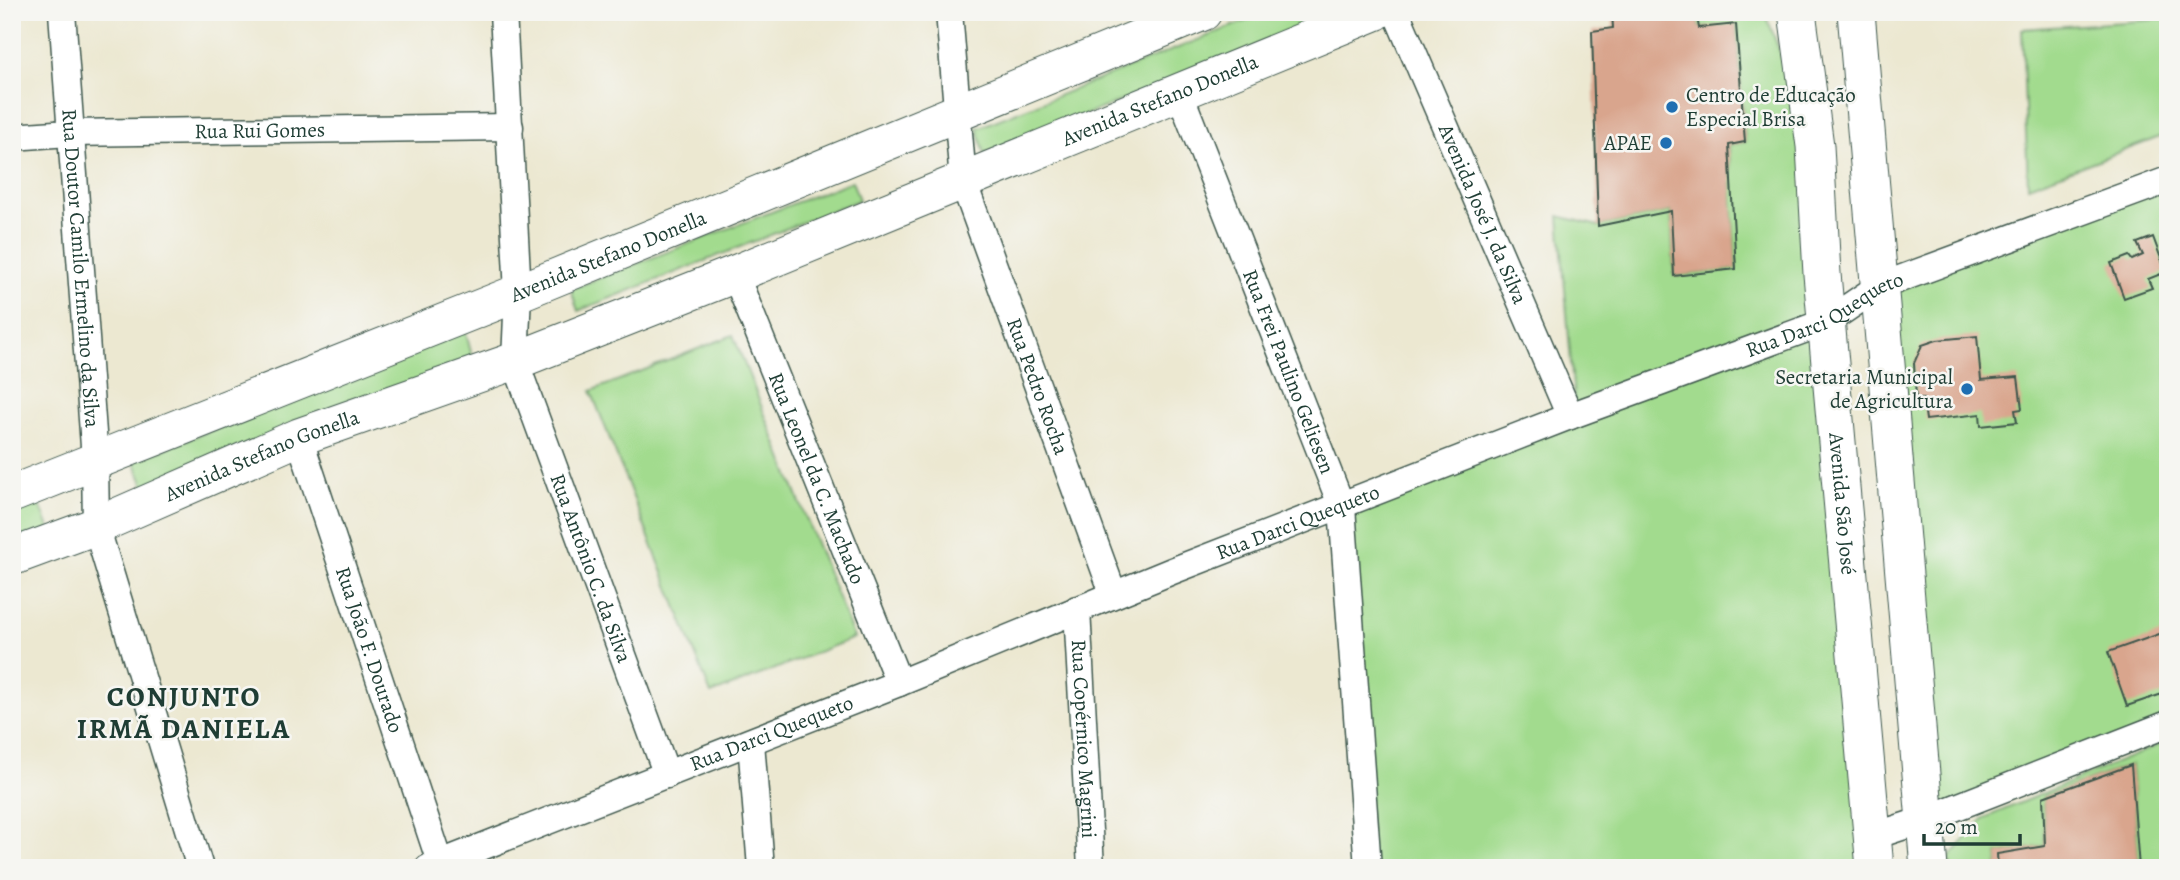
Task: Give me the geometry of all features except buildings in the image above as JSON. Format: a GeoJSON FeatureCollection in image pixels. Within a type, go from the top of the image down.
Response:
{"type":"FeatureCollection","features":[{"type":"Feature","properties":{"kind":"street","name":"Rua Doutor Camilo Ermelino da Silva"},"geometry":{"type":"LineString","coordinates":[[62,12],[95,460],[96,526],[200,868]]}},
{"type":"Feature","properties":{"kind":"street"},"geometry":{"type":"LineString","coordinates":[[503,12],[518,293],[515,361]]}},
{"type":"Feature","properties":{"kind":"street","name":"Rua Pedro Rocha"},"geometry":{"type":"LineString","coordinates":[[948,12],[963,181],[1113,593]]}},
{"type":"Feature","properties":{"kind":"street","name":"Avenida Stefano Donella"},"geometry":{"type":"LineString","coordinates":[[12,494],[518,293],[1203,12]]}},
{"type":"Feature","properties":{"kind":"street","name":"Avenida Stefano Donella"},"geometry":{"type":"LineString","coordinates":[[515,361],[1180,94],[1375,12]]}},
{"type":"Feature","properties":{"kind":"street","name":"Avenida José J. da Silva"},"geometry":{"type":"LineString","coordinates":[[1396,12],[1570,416]]}},
{"type":"Feature","properties":{"kind":"street","name":"Avenida São José"},"geometry":{"type":"LineString","coordinates":[[1797,12],[1815,146],[1875,852]]}},
{"type":"Feature","properties":{"kind":"street"},"geometry":{"type":"LineString","coordinates":[[1856,12],[1929,868]]}},
{"type":"Feature","properties":{"kind":"street","name":"Rua Frei Paulino Geliesen"},"geometry":{"type":"LineString","coordinates":[[1180,94],[1342,507],[1368,868]]}},
{"type":"Feature","properties":{"kind":"street","name":"Rua Rui Gomes"},"geometry":{"type":"LineString","coordinates":[[12,137],[69,133],[510,127]]}},
{"type":"Feature","properties":{"kind":"street","name":"Rua Darci Quequeto"},"geometry":{"type":"LineString","coordinates":[[437,866],[899,683],[1113,593],[1342,507],[1570,416],[1828,321],[1878,287],[2168,180]]}},
{"type":"Feature","properties":{"kind":"street","name":"Rua Leonel da C. Machado"},"geometry":{"type":"LineString","coordinates":[[735,274],[899,683]]}},
{"type":"Feature","properties":{"kind":"street","name":"Avenida Stefano Gonella"},"geometry":{"type":"LineString","coordinates":[[12,557],[96,526],[299,438],[515,361]]}},
{"type":"Feature","properties":{"kind":"street","name":"Rua Antônio C. da Silva"},"geometry":{"type":"LineString","coordinates":[[515,361],[667,775]]}},
{"type":"Feature","properties":{"kind":"street","name":"Rua João F. Dourado"},"geometry":{"type":"LineString","coordinates":[[299,438],[437,866]]}},
{"type":"Feature","properties":{"kind":"street","name":"Rua Copérnico Magrini"},"geometry":{"type":"LineString","coordinates":[[1077,609],[1091,868]]}},
{"type":"Feature","properties":{"kind":"street"},"geometry":{"type":"LineString","coordinates":[[1875,852],[1926,819],[2168,724]]}},
{"type":"Feature","properties":{"kind":"street"},"geometry":{"type":"LineString","coordinates":[[751,742],[761,868]]}},
{"type":"Feature","properties":{"kind":"green space"},"geometry":{"type":"Polygon","coordinates":[[[1268,12],[1348,12],[985,154],[977,128],[1268,12]]]}},
{"type":"Feature","properties":{"kind":"green space"},"geometry":{"type":"Polygon","coordinates":[[[1696,12],[1765,12],[1815,146],[1873,868],[1368,868],[1342,507],[1575,412],[1559,216],[1598,226],[1671,211],[1674,276],[1736,269],[1729,145],[1745,142],[1736,25],[1699,28],[1696,12]]]}},
{"type":"Feature","properties":{"kind":"green space"},"geometry":{"type":"Polygon","coordinates":[[[2168,19],[2168,134],[2028,186],[2022,29],[2168,19]]]}},
{"type":"Feature","properties":{"kind":"green space"},"geometry":{"type":"Polygon","coordinates":[[[2168,175],[2168,724],[1926,819],[1878,287],[2168,175]]]}},
{"type":"Feature","properties":{"kind":"green space"},"geometry":{"type":"Polygon","coordinates":[[[852,181],[859,200],[578,311],[571,289],[852,181]]]}},
{"type":"Feature","properties":{"kind":"green space"},"geometry":{"type":"Polygon","coordinates":[[[465,329],[473,360],[145,488],[134,461],[465,329]]]}},
{"type":"Feature","properties":{"kind":"green space"},"geometry":{"type":"Polygon","coordinates":[[[733,335],[854,638],[711,694],[591,391],[733,335]]]}},
{"type":"Feature","properties":{"kind":"green space"},"geometry":{"type":"Polygon","coordinates":[[[38,500],[50,530],[12,545],[12,511],[38,500]]]}},
{"type":"Feature","properties":{"kind":"green space"},"geometry":{"type":"Polygon","coordinates":[[[2168,741],[2168,868],[2139,868],[2131,765],[2043,797],[2045,846],[1997,854],[1998,868],[1950,868],[1949,858],[1984,818],[2168,741]]]}},
{"type":"Feature","properties":{"kind":"place","name":"Centro de Educação Especial Brisa"},"geometry":{"type":"Point","coordinates":[1672,107]}},
{"type":"Feature","properties":{"kind":"place","name":"APAE"},"geometry":{"type":"Point","coordinates":[1666,143]}},
{"type":"Feature","properties":{"kind":"place","name":"Secretaria Municipal de Agricultura"},"geometry":{"type":"Point","coordinates":[1967,389]}},
{"type":"Feature","properties":{"kind":"district","name":"CONJUNTO IRMÃ DANIELA"},"geometry":{"type":"Point","coordinates":[184,713]}}]}
